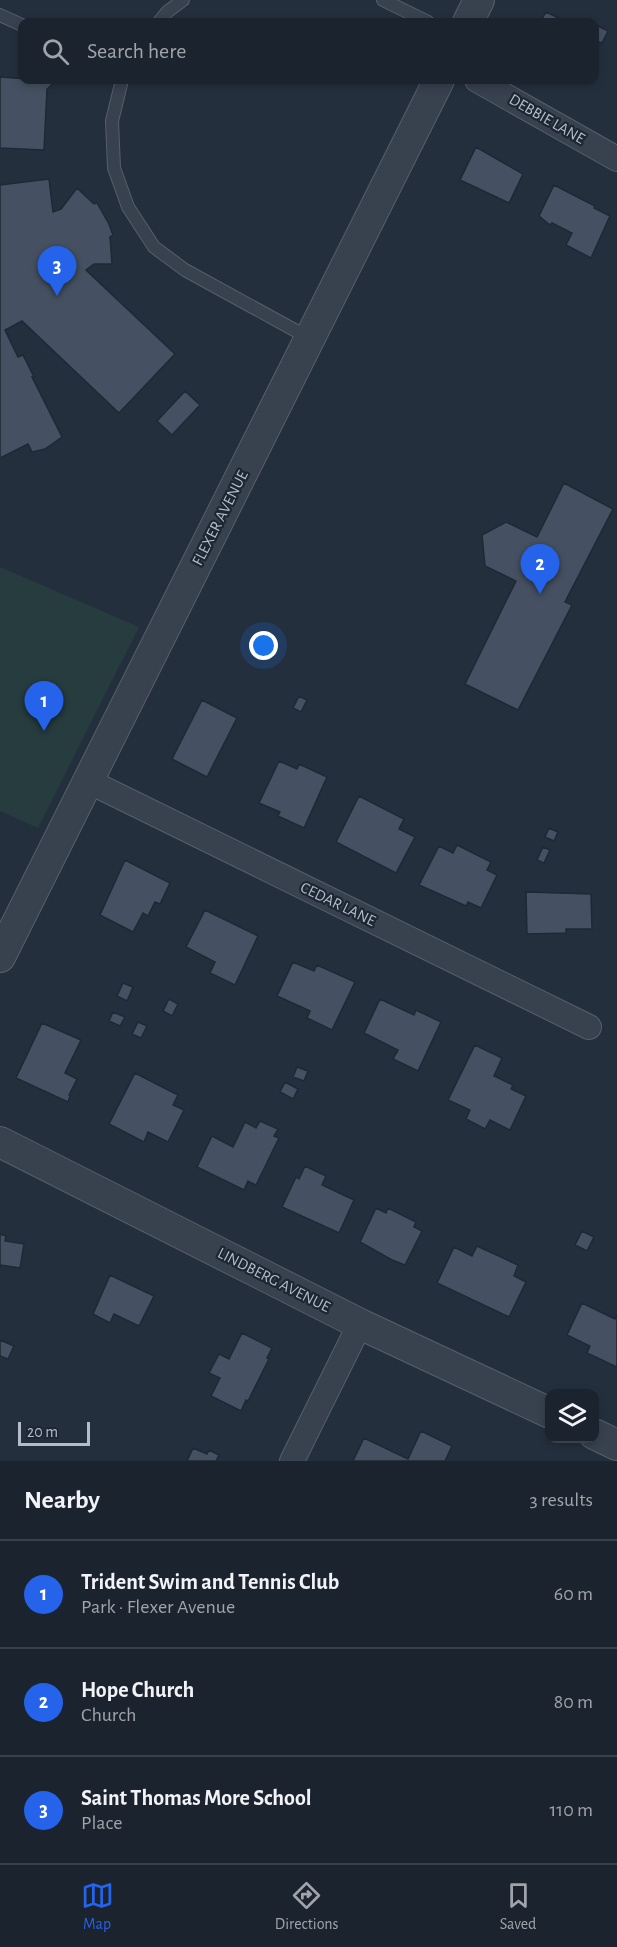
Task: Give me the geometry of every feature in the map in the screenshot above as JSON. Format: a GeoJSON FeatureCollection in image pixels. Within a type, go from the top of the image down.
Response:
{"type":"FeatureCollection","features":[{"type":"Feature","properties":{"kind":"street"},"geometry":{"type":"LineString","coordinates":[[470,18],[479,0]]}},
{"type":"Feature","properties":{"kind":"street","name":"FLEXER AVENUE"},"geometry":{"type":"LineString","coordinates":[[0,957],[437,84]]}},
{"type":"Feature","properties":{"kind":"street","name":"DEBBIE LANE"},"geometry":{"type":"LineString","coordinates":[[484,84],[617,159]]}},
{"type":"Feature","properties":{"kind":"street","name":"CEDAR LANE"},"geometry":{"type":"LineString","coordinates":[[88,781],[589,1027]]}},
{"type":"Feature","properties":{"kind":"street","name":"LINDBERG AVENUE"},"geometry":{"type":"LineString","coordinates":[[0,1142],[360,1324],[545,1411]]}},
{"type":"Feature","properties":{"kind":"street"},"geometry":{"type":"LineString","coordinates":[[292,1461],[360,1324]]}},
{"type":"Feature","properties":{"kind":"street"},"geometry":{"type":"LineString","coordinates":[[599,1436],[617,1445]]}},
{"type":"Feature","properties":{"kind":"lane"},"geometry":{"type":"LineString","coordinates":[[162,18],[183,0]]}},
{"type":"Feature","properties":{"kind":"lane"},"geometry":{"type":"LineString","coordinates":[[382,0],[420,18]]}},
{"type":"Feature","properties":{"kind":"lane"},"geometry":{"type":"LineString","coordinates":[[0,15],[18,23]]}},
{"type":"Feature","properties":{"kind":"lane"},"geometry":{"type":"LineString","coordinates":[[121,84],[112,121],[114,168],[128,207],[154,247],[184,270],[310,338]]}},
{"type":"Feature","properties":{"kind":"green space"},"geometry":{"type":"Polygon","coordinates":[[[0,567],[139,627],[38,828],[0,811],[0,567]]]}},
{"type":"Feature","properties":{"kind":"building"},"geometry":{"type":"Polygon","coordinates":[[[546,12],[559,18],[542,18],[546,12]]]}},
{"type":"Feature","properties":{"kind":"building"},"geometry":{"type":"Polygon","coordinates":[[[599,26],[608,31],[602,43],[599,42],[599,26]]]}},
{"type":"Feature","properties":{"kind":"building"},"geometry":{"type":"Polygon","coordinates":[[[0,77],[18,78],[18,84],[53,84],[47,89],[44,150],[0,148],[0,77]]]}},
{"type":"Feature","properties":{"kind":"building"},"geometry":{"type":"Polygon","coordinates":[[[476,147],[523,174],[509,203],[460,180],[476,147]]]}},
{"type":"Feature","properties":{"kind":"building"},"geometry":{"type":"Polygon","coordinates":[[[49,179],[53,212],[61,209],[77,188],[94,204],[97,203],[113,235],[110,237],[112,264],[94,264],[86,270],[175,354],[119,413],[22,321],[5,330],[18,357],[23,355],[62,437],[45,449],[32,452],[28,444],[0,458],[0,185],[49,179]]]}},
{"type":"Feature","properties":{"kind":"building"},"geometry":{"type":"Polygon","coordinates":[[[554,185],[610,216],[591,258],[566,245],[572,233],[552,223],[550,225],[539,216],[554,185]]]}},
{"type":"Feature","properties":{"kind":"building"},"geometry":{"type":"Polygon","coordinates":[[[185,391],[200,405],[172,435],[157,421],[185,391]]]}},
{"type":"Feature","properties":{"kind":"building"},"geometry":{"type":"Polygon","coordinates":[[[564,483],[613,509],[565,602],[572,605],[518,710],[465,684],[516,581],[485,566],[482,535],[506,522],[537,537],[564,483]]]}},
{"type":"Feature","properties":{"kind":"building"},"geometry":{"type":"Polygon","coordinates":[[[299,696],[307,700],[301,712],[293,708],[299,696]]]}},
{"type":"Feature","properties":{"kind":"building"},"geometry":{"type":"Polygon","coordinates":[[[202,700],[237,718],[207,777],[172,759],[202,700]]]}},
{"type":"Feature","properties":{"kind":"building"},"geometry":{"type":"Polygon","coordinates":[[[279,761],[297,769],[299,764],[327,777],[304,828],[278,816],[280,812],[259,803],[279,761]]]}},
{"type":"Feature","properties":{"kind":"building"},"geometry":{"type":"Polygon","coordinates":[[[359,796],[404,819],[399,829],[415,837],[396,873],[336,842],[359,796]]]}},
{"type":"Feature","properties":{"kind":"building"},"geometry":{"type":"Polygon","coordinates":[[[549,828],[558,832],[554,841],[545,837],[549,828]]]}},
{"type":"Feature","properties":{"kind":"building"},"geometry":{"type":"Polygon","coordinates":[[[457,845],[491,862],[487,870],[497,875],[481,908],[468,902],[466,906],[419,885],[439,846],[453,853],[457,845]]]}},
{"type":"Feature","properties":{"kind":"building"},"geometry":{"type":"Polygon","coordinates":[[[543,847],[550,850],[544,863],[537,860],[543,847]]]}},
{"type":"Feature","properties":{"kind":"building"},"geometry":{"type":"Polygon","coordinates":[[[125,860],[170,883],[160,904],[155,902],[148,916],[143,913],[133,932],[100,915],[125,860]]]}},
{"type":"Feature","properties":{"kind":"building"},"geometry":{"type":"Polygon","coordinates":[[[526,892],[591,894],[592,929],[566,929],[566,933],[527,934],[526,892]]]}},
{"type":"Feature","properties":{"kind":"building"},"geometry":{"type":"Polygon","coordinates":[[[205,910],[258,936],[235,985],[210,973],[215,962],[186,947],[205,910]]]}},
{"type":"Feature","properties":{"kind":"building"},"geometry":{"type":"Polygon","coordinates":[[[293,962],[314,971],[317,965],[355,982],[332,1030],[307,1018],[310,1011],[277,996],[293,962]]]}},
{"type":"Feature","properties":{"kind":"building"},"geometry":{"type":"Polygon","coordinates":[[[123,983],[133,987],[127,1001],[117,996],[123,983]]]}},
{"type":"Feature","properties":{"kind":"building"},"geometry":{"type":"Polygon","coordinates":[[[169,999],[178,1004],[172,1016],[163,1011],[169,999]]]}},
{"type":"Feature","properties":{"kind":"building"},"geometry":{"type":"Polygon","coordinates":[[[380,999],[414,1015],[416,1010],[441,1022],[418,1071],[393,1059],[398,1050],[364,1033],[380,999]]]}},
{"type":"Feature","properties":{"kind":"building"},"geometry":{"type":"Polygon","coordinates":[[[113,1012],[125,1017],[120,1026],[109,1021],[113,1012]]]}},
{"type":"Feature","properties":{"kind":"building"},"geometry":{"type":"Polygon","coordinates":[[[138,1022],[147,1026],[141,1038],[132,1034],[138,1022]]]}},
{"type":"Feature","properties":{"kind":"building"},"geometry":{"type":"Polygon","coordinates":[[[42,1023],[81,1040],[65,1073],[77,1079],[68,1102],[16,1078],[42,1023]]]}},
{"type":"Feature","properties":{"kind":"building"},"geometry":{"type":"Polygon","coordinates":[[[475,1045],[502,1058],[494,1076],[513,1085],[511,1089],[526,1096],[510,1130],[490,1120],[485,1129],[466,1119],[470,1110],[448,1100],[475,1045]]]}},
{"type":"Feature","properties":{"kind":"building"},"geometry":{"type":"Polygon","coordinates":[[[297,1067],[308,1071],[304,1081],[293,1077],[297,1067]]]}},
{"type":"Feature","properties":{"kind":"building"},"geometry":{"type":"Polygon","coordinates":[[[135,1073],[178,1095],[173,1105],[184,1110],[168,1142],[148,1132],[144,1142],[109,1124],[135,1073]]]}},
{"type":"Feature","properties":{"kind":"building"},"geometry":{"type":"Polygon","coordinates":[[[285,1082],[298,1089],[293,1099],[280,1092],[285,1082]]]}},
{"type":"Feature","properties":{"kind":"building"},"geometry":{"type":"Polygon","coordinates":[[[260,1121],[278,1129],[274,1136],[279,1138],[256,1185],[248,1181],[244,1190],[197,1167],[212,1136],[233,1147],[245,1122],[256,1128],[260,1121]]]}},
{"type":"Feature","properties":{"kind":"building"},"geometry":{"type":"Polygon","coordinates":[[[305,1166],[326,1176],[322,1185],[354,1200],[339,1233],[282,1207],[296,1177],[299,1179],[305,1166]]]}},
{"type":"Feature","properties":{"kind":"building"},"geometry":{"type":"Polygon","coordinates":[[[376,1208],[386,1213],[388,1208],[416,1222],[414,1227],[422,1231],[405,1265],[360,1242],[376,1208]]]}},
{"type":"Feature","properties":{"kind":"building"},"geometry":{"type":"Polygon","coordinates":[[[582,1231],[594,1237],[587,1251],[575,1245],[582,1231]]]}},
{"type":"Feature","properties":{"kind":"building"},"geometry":{"type":"Polygon","coordinates":[[[0,1234],[6,1236],[5,1241],[24,1244],[20,1268],[1,1265],[0,1268],[0,1234]]]}},
{"type":"Feature","properties":{"kind":"building"},"geometry":{"type":"Polygon","coordinates":[[[477,1246],[518,1265],[514,1276],[526,1282],[509,1317],[437,1283],[454,1247],[472,1256],[477,1246]]]}},
{"type":"Feature","properties":{"kind":"building"},"geometry":{"type":"Polygon","coordinates":[[[110,1275],[154,1296],[139,1326],[114,1314],[110,1323],[93,1314],[110,1275]]]}},
{"type":"Feature","properties":{"kind":"building"},"geometry":{"type":"Polygon","coordinates":[[[582,1303],[615,1319],[617,1315],[617,1367],[587,1353],[590,1346],[567,1335],[582,1303]]]}},
{"type":"Feature","properties":{"kind":"building"},"geometry":{"type":"Polygon","coordinates":[[[242,1333],[272,1348],[267,1358],[269,1359],[241,1411],[211,1396],[220,1378],[209,1373],[219,1354],[229,1359],[242,1333]]]}},
{"type":"Feature","properties":{"kind":"building"},"geometry":{"type":"Polygon","coordinates":[[[0,1340],[14,1346],[8,1359],[0,1356],[0,1340]]]}},
{"type":"Feature","properties":{"kind":"building"},"geometry":{"type":"Polygon","coordinates":[[[421,1431],[452,1446],[445,1461],[353,1461],[364,1438],[408,1459],[421,1431]]]}},
{"type":"Feature","properties":{"kind":"building"},"geometry":{"type":"Polygon","coordinates":[[[193,1448],[207,1454],[209,1450],[219,1455],[216,1461],[187,1461],[193,1448]]]}},
{"type":"Feature","properties":{"kind":"place","name":"Saint Thomas More School"},"geometry":{"type":"Point","coordinates":[57,296]}},
{"type":"Feature","properties":{"kind":"place","name":"Hope Church"},"geometry":{"type":"Point","coordinates":[540,594]}},
{"type":"Feature","properties":{"kind":"place","name":"Trident Swim and Tennis Club"},"geometry":{"type":"Point","coordinates":[44,731]}}]}
